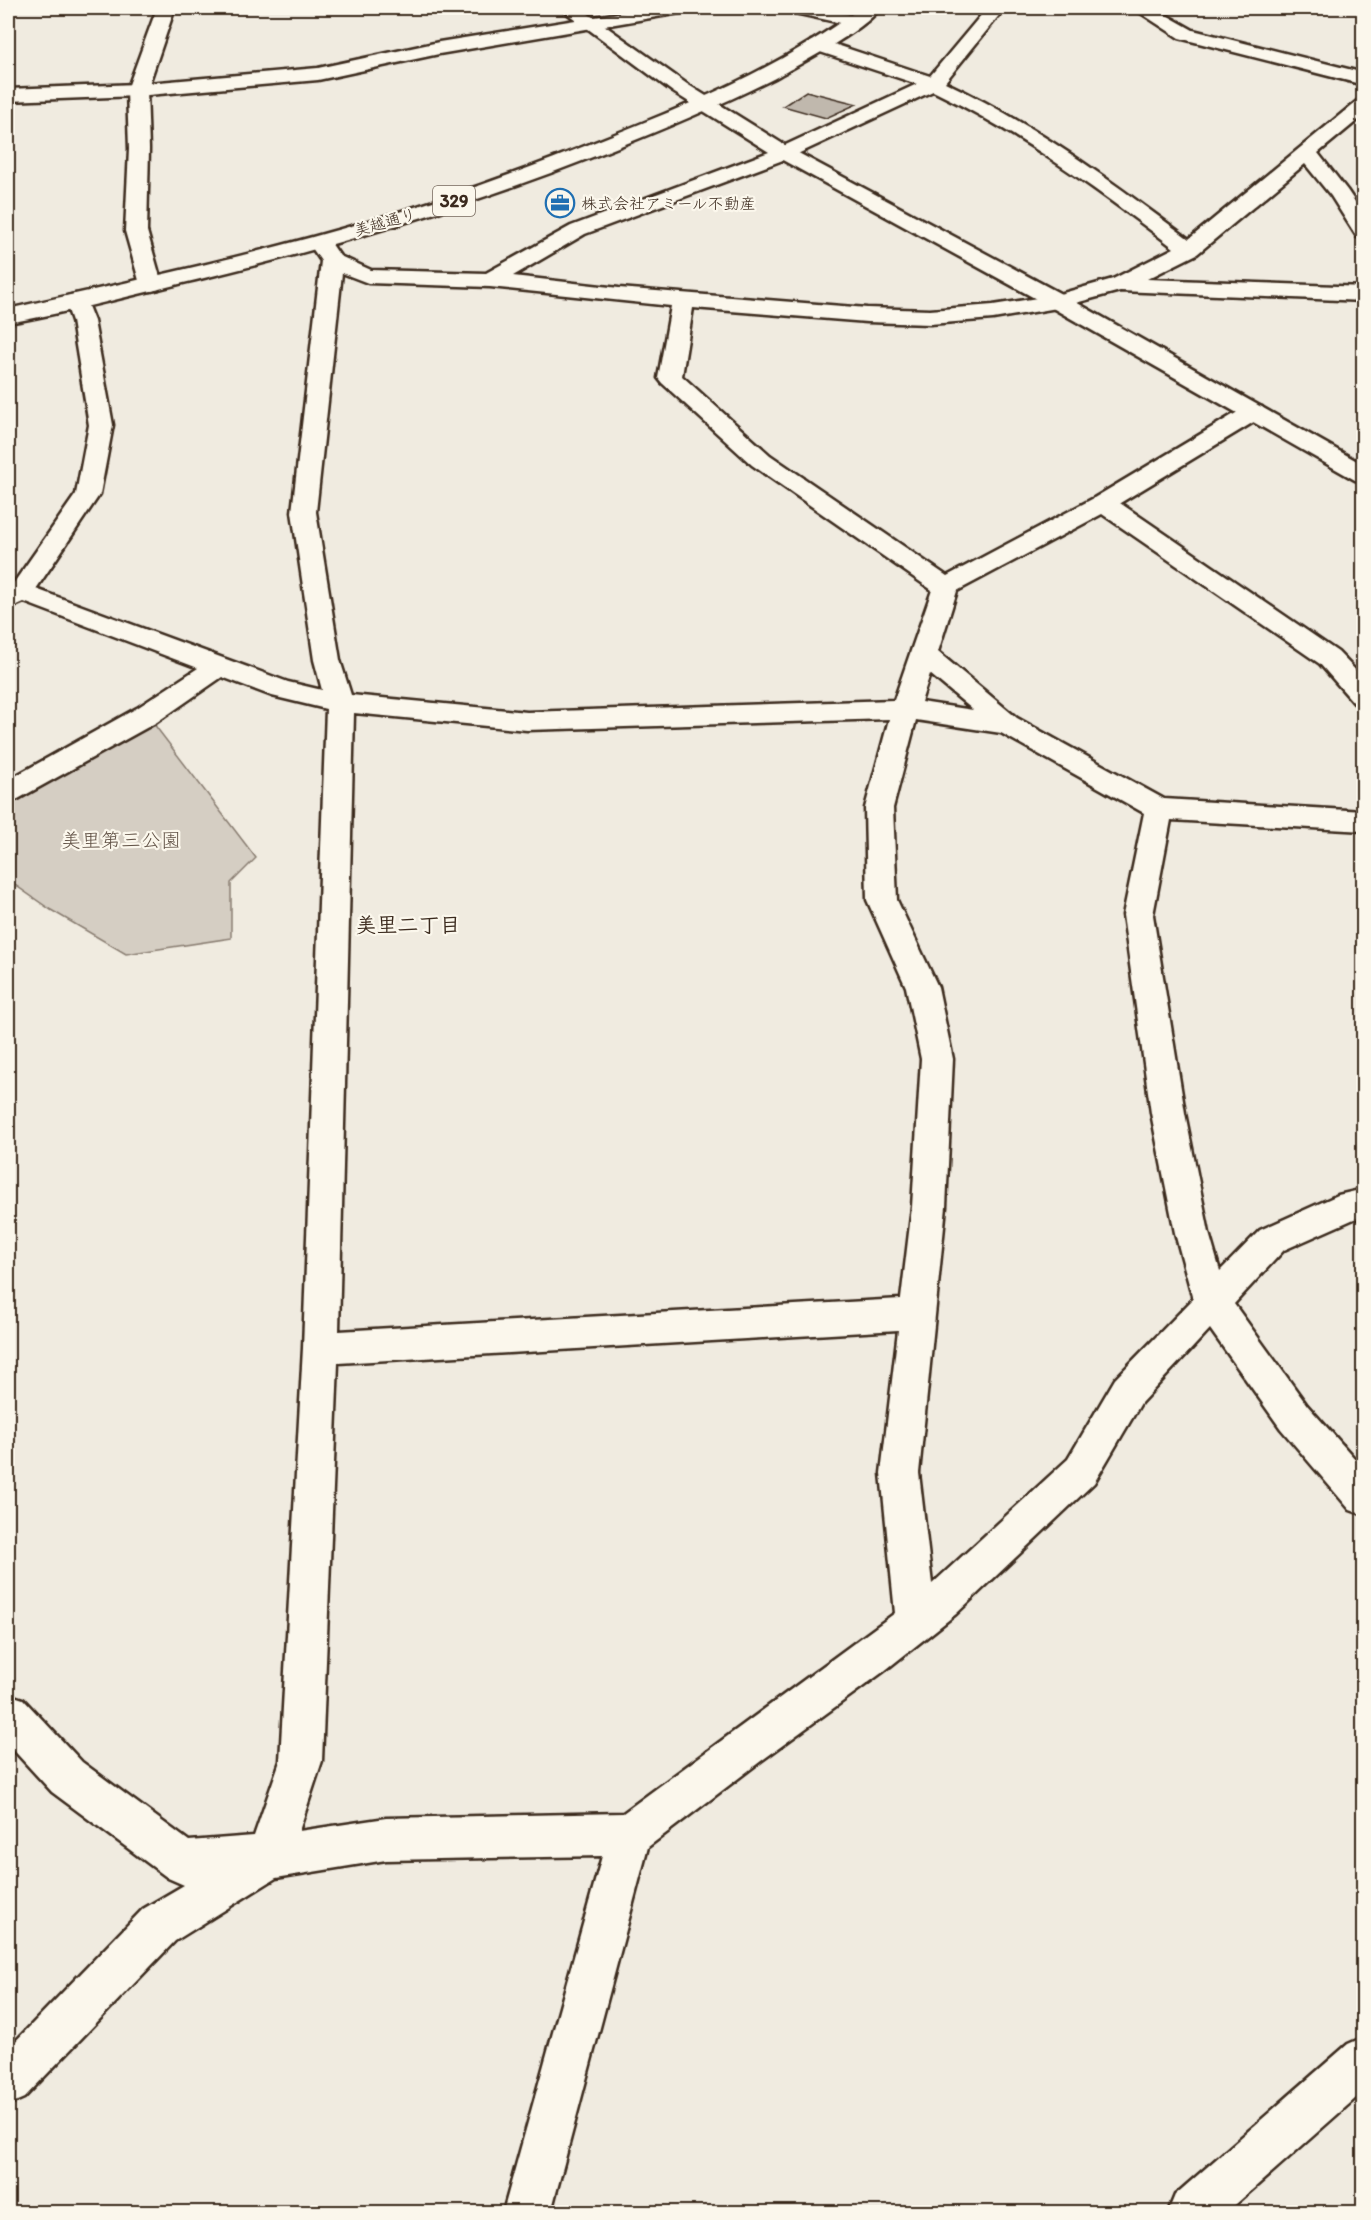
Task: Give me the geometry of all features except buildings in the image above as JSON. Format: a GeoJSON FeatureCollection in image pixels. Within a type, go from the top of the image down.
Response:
{"type":"FeatureCollection","features":[{"type":"Feature","properties":{"kind":"main road"},"geometry":{"type":"LineString","coordinates":[[151,284],[136,231],[139,149],[137,90],[166,8]]}},
{"type":"Feature","properties":{"kind":"main road"},"geometry":{"type":"LineString","coordinates":[[569,8],[704,105],[784,153],[1057,301],[1364,475]]}},
{"type":"Feature","properties":{"kind":"main road"},"geometry":{"type":"LineString","coordinates":[[8,95],[137,90],[318,74],[439,48],[680,8]]}},
{"type":"Feature","properties":{"kind":"main road"},"geometry":{"type":"LineString","coordinates":[[796,8],[863,14]]}},
{"type":"Feature","properties":{"kind":"main road"},"geometry":{"type":"LineString","coordinates":[[490,280],[578,230],[784,153],[933,84],[996,8]]}},
{"type":"Feature","properties":{"kind":"main road"},"geometry":{"type":"LineString","coordinates":[[1142,8],[1186,34],[1364,79]]}},
{"type":"Feature","properties":{"kind":"main road","name":"美越通り"},"geometry":{"type":"LineString","coordinates":[[8,316],[151,284],[325,251],[573,158],[704,105],[818,45],[863,14]]}},
{"type":"Feature","properties":{"kind":"main road"},"geometry":{"type":"LineString","coordinates":[[818,45],[933,84],[998,116],[1116,194],[1190,249]]}},
{"type":"Feature","properties":{"kind":"main road"},"geometry":{"type":"LineString","coordinates":[[8,2082],[159,1924],[269,1857],[301,1761],[321,1348],[340,703],[327,660],[304,512],[325,251],[368,276],[490,280],[683,301],[867,315],[930,317],[993,312],[1057,301],[1121,285],[1190,249],[1303,158],[1364,105]]}},
{"type":"Feature","properties":{"kind":"main road"},"geometry":{"type":"LineString","coordinates":[[1303,158],[1311,157],[1340,194],[1364,233]]}},
{"type":"Feature","properties":{"kind":"main road"},"geometry":{"type":"LineString","coordinates":[[1121,285],[1364,294]]}},
{"type":"Feature","properties":{"kind":"main road"},"geometry":{"type":"LineString","coordinates":[[76,301],[83,321],[101,425],[88,494],[12,595],[220,666],[282,690],[340,703],[527,721],[905,709],[1008,725]]}},
{"type":"Feature","properties":{"kind":"main road"},"geometry":{"type":"LineString","coordinates":[[683,301],[670,378],[761,460],[946,587]]}},
{"type":"Feature","properties":{"kind":"main road"},"geometry":{"type":"LineString","coordinates":[[916,1621],[900,1473],[928,1206],[937,1059],[922,987],[882,900],[879,808],[905,709],[946,587],[1103,503],[1254,412]]}},
{"type":"Feature","properties":{"kind":"main road"},"geometry":{"type":"LineString","coordinates":[[1103,503],[1329,658],[1361,691]]}},
{"type":"Feature","properties":{"kind":"main road"},"geometry":{"type":"LineString","coordinates":[[923,654],[1008,725],[1159,809],[1364,821]]}},
{"type":"Feature","properties":{"kind":"main road"},"geometry":{"type":"LineString","coordinates":[[8,792],[147,715],[220,666]]}},
{"type":"Feature","properties":{"kind":"main road"},"geometry":{"type":"LineString","coordinates":[[1159,809],[1138,915],[1168,1113],[1192,1233],[1211,1301],[1294,1417],[1364,1497]]}},
{"type":"Feature","properties":{"kind":"main road"},"geometry":{"type":"LineString","coordinates":[[8,1713],[67,1777],[183,1863],[269,1857],[386,1839],[630,1834],[746,1746],[869,1658],[942,1601],[1081,1471],[1128,1391],[1211,1301],[1272,1240],[1350,1205],[1364,1203]]}},
{"type":"Feature","properties":{"kind":"main road"},"geometry":{"type":"LineString","coordinates":[[321,1348],[918,1313]]}},
{"type":"Feature","properties":{"kind":"main road"},"geometry":{"type":"LineString","coordinates":[[527,2212],[630,1834]]}},
{"type":"Feature","properties":{"kind":"main road"},"geometry":{"type":"LineString","coordinates":[[1192,2212],[1364,2060]]}},
{"type":"Feature","properties":{"kind":"green space","name":"美里第三公園"},"geometry":{"type":"Polygon","coordinates":[[[147,715],[256,858],[231,883],[231,938],[126,954],[51,910],[8,880],[8,792],[147,715]]]}},
{"type":"Feature","properties":{"kind":"place","name":"株式会社アミール不動産"},"geometry":{"type":"Point","coordinates":[560,203]}},
{"type":"Feature","properties":{"kind":"district","name":"美里二丁目"},"geometry":{"type":"Point","coordinates":[408,924]}}]}
